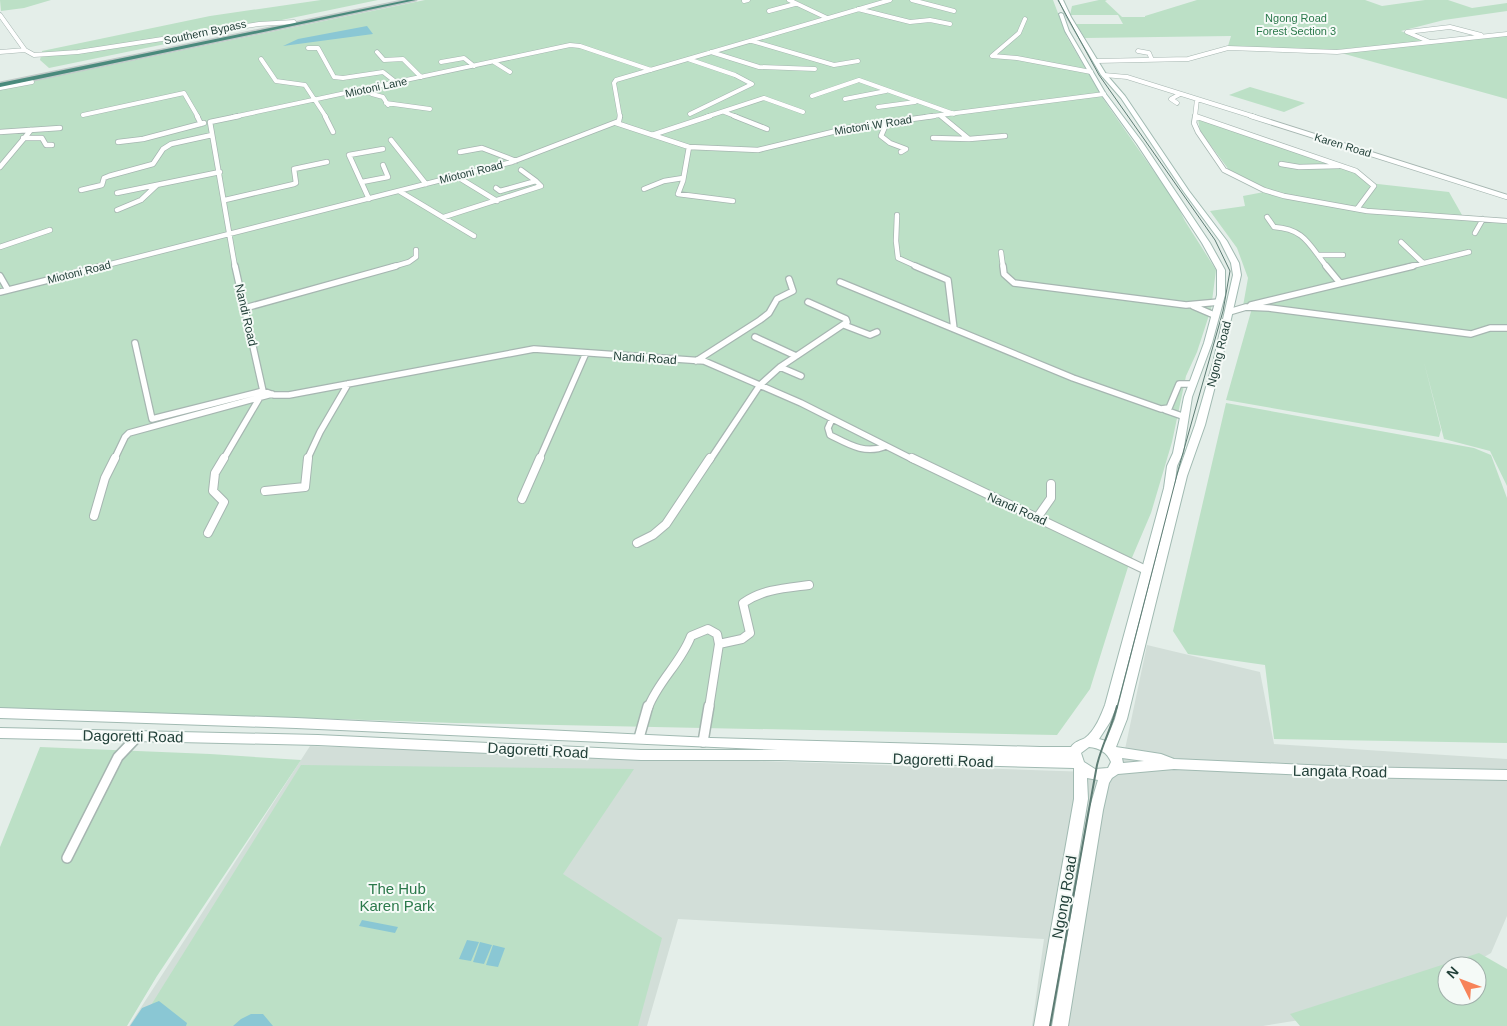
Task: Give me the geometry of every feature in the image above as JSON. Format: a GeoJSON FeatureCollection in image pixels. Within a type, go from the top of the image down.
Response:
{"type":"FeatureCollection","features":[{"type":"Feature","properties":{"kind":"highway","name":"Southern Bypass"},"geometry":{"type":"LineString","coordinates":[[0,85],[405,0]]}},
{"type":"Feature","properties":{"kind":"highway","name":"Southern Bypass"},"geometry":{"type":"LineString","coordinates":[[0,85],[414,0]]}},
{"type":"Feature","properties":{"kind":"main road","name":"Ngong Road"},"geometry":{"type":"LineString","coordinates":[[1056,0],[1067,32],[1104,94],[1139,142],[1221,270],[1219,302],[1208,343],[1193,384],[1178,453],[1172,466],[1169,488],[1106,719],[1090,742]]}},
{"type":"Feature","properties":{"kind":"main road","name":"Ngong Road"},"geometry":{"type":"LineString","coordinates":[[1061,0],[1104,75],[1123,97],[1204,215],[1235,263],[1238,274],[1200,426],[1188,456],[1120,719],[1110,749]]}},
{"type":"Feature","properties":{"kind":"main road"},"geometry":{"type":"LineString","coordinates":[[1073,40],[1083,40]]}},
{"type":"Feature","properties":{"kind":"main road"},"geometry":{"type":"LineString","coordinates":[[1187,216],[1198,219],[1204,215]]}},
{"type":"Feature","properties":{"kind":"main road"},"geometry":{"type":"LineString","coordinates":[[1199,234],[1198,231],[1206,229],[1216,233]]}},
{"type":"Feature","properties":{"kind":"main road","name":"Dagoretti Road"},"geometry":{"type":"LineString","coordinates":[[0,713],[306,724],[703,742],[1040,752],[1077,761]]}},
{"type":"Feature","properties":{"kind":"main road","name":"Dagoretti Road"},"geometry":{"type":"LineString","coordinates":[[0,733],[422,744],[641,755],[1077,761]]}},
{"type":"Feature","properties":{"kind":"main road"},"geometry":{"type":"LineString","coordinates":[[1090,742],[1101,744],[1110,749],[1161,759],[1174,764],[1094,775],[1077,761],[1081,744],[1090,742]]}},
{"type":"Feature","properties":{"kind":"main road"},"geometry":{"type":"LineString","coordinates":[[1110,749],[1117,762],[1111,772]]}},
{"type":"Feature","properties":{"kind":"main road","name":"Ngong Road"},"geometry":{"type":"LineString","coordinates":[[1042,1026],[1081,799],[1077,761]]}},
{"type":"Feature","properties":{"kind":"main road","name":"Langata Road"},"geometry":{"type":"LineString","coordinates":[[1174,764],[1350,772],[1507,775]]}},
{"type":"Feature","properties":{"kind":"main road","name":"Ngong Road"},"geometry":{"type":"LineString","coordinates":[[1060,1026],[1096,810],[1103,784],[1111,772]]}},
{"type":"Feature","properties":{"kind":"main road"},"geometry":{"type":"LineString","coordinates":[[1047,1000],[1064,1005]]}},
{"type":"Feature","properties":{"kind":"street"},"geometry":{"type":"LineString","coordinates":[[744,1],[748,0]]}},
{"type":"Feature","properties":{"kind":"street"},"geometry":{"type":"LineString","coordinates":[[789,0],[828,18]]}},
{"type":"Feature","properties":{"kind":"street"},"geometry":{"type":"LineString","coordinates":[[616,123],[621,119],[621,114],[614,82],[890,0]]}},
{"type":"Feature","properties":{"kind":"street"},"geometry":{"type":"LineString","coordinates":[[912,0],[954,11]]}},
{"type":"Feature","properties":{"kind":"street"},"geometry":{"type":"LineString","coordinates":[[769,11],[796,4]]}},
{"type":"Feature","properties":{"kind":"street"},"geometry":{"type":"LineString","coordinates":[[858,9],[910,22],[929,20],[950,24]]}},
{"type":"Feature","properties":{"kind":"street"},"geometry":{"type":"LineString","coordinates":[[0,15],[25,50],[31,55],[74,52],[259,24],[294,22]]}},
{"type":"Feature","properties":{"kind":"street"},"geometry":{"type":"LineString","coordinates":[[1025,19],[1019,33],[992,56],[1022,59],[1091,72]]}},
{"type":"Feature","properties":{"kind":"street"},"geometry":{"type":"LineString","coordinates":[[1431,42],[1407,32],[1450,27],[1484,36]]}},
{"type":"Feature","properties":{"kind":"street"},"geometry":{"type":"LineString","coordinates":[[1097,61],[1188,59],[1223,48],[1328,52],[1507,34]]}},
{"type":"Feature","properties":{"kind":"street"},"geometry":{"type":"LineString","coordinates":[[751,40],[831,64],[858,61]]}},
{"type":"Feature","properties":{"kind":"street","name":"Miotoni Lane"},"geometry":{"type":"LineString","coordinates":[[118,142],[139,140],[210,122],[574,45],[651,70]]}},
{"type":"Feature","properties":{"kind":"street"},"geometry":{"type":"LineString","coordinates":[[308,48],[318,48],[334,77],[343,78],[383,72],[397,83]]}},
{"type":"Feature","properties":{"kind":"street"},"geometry":{"type":"LineString","coordinates":[[0,52],[25,50]]}},
{"type":"Feature","properties":{"kind":"street"},"geometry":{"type":"LineString","coordinates":[[1138,51],[1149,53],[1152,60]]}},
{"type":"Feature","properties":{"kind":"street"},"geometry":{"type":"LineString","coordinates":[[378,52],[384,60],[403,59],[421,78]]}},
{"type":"Feature","properties":{"kind":"street"},"geometry":{"type":"LineString","coordinates":[[710,52],[759,67],[815,69]]}},
{"type":"Feature","properties":{"kind":"street"},"geometry":{"type":"LineString","coordinates":[[441,62],[465,58],[474,66]]}},
{"type":"Feature","properties":{"kind":"street"},"geometry":{"type":"LineString","coordinates":[[261,59],[276,82],[305,84],[316,99],[333,132]]}},
{"type":"Feature","properties":{"kind":"street"},"geometry":{"type":"LineString","coordinates":[[687,59],[752,84],[690,114]]}},
{"type":"Feature","properties":{"kind":"street"},"geometry":{"type":"LineString","coordinates":[[494,62],[510,72]]}},
{"type":"Feature","properties":{"kind":"street","name":"Karen Road"},"geometry":{"type":"LineString","coordinates":[[1104,75],[1127,78],[1198,99],[1507,197]]}},
{"type":"Feature","properties":{"kind":"street"},"geometry":{"type":"LineString","coordinates":[[812,96],[860,80],[954,114]]}},
{"type":"Feature","properties":{"kind":"street"},"geometry":{"type":"LineString","coordinates":[[0,85],[32,82]]}},
{"type":"Feature","properties":{"kind":"street"},"geometry":{"type":"LineString","coordinates":[[365,89],[372,94],[384,97],[386,103],[391,106]]}},
{"type":"Feature","properties":{"kind":"street"},"geometry":{"type":"LineString","coordinates":[[845,99],[887,90]]}},
{"type":"Feature","properties":{"kind":"street"},"geometry":{"type":"LineString","coordinates":[[83,115],[184,93],[201,124]]}},
{"type":"Feature","properties":{"kind":"street","name":"Miotoni W Road"},"geometry":{"type":"LineString","coordinates":[[616,123],[689,147],[758,150],[847,128],[1042,100],[1104,94]]}},
{"type":"Feature","properties":{"kind":"street"},"geometry":{"type":"LineString","coordinates":[[1177,103],[1172,99],[1180,94]]}},
{"type":"Feature","properties":{"kind":"street"},"geometry":{"type":"LineString","coordinates":[[651,135],[764,98],[803,112]]}},
{"type":"Feature","properties":{"kind":"street"},"geometry":{"type":"LineString","coordinates":[[1198,99],[1194,123],[1198,132],[1224,170],[1254,186],[1275,194],[1357,209],[1507,221]]}},
{"type":"Feature","properties":{"kind":"street"},"geometry":{"type":"LineString","coordinates":[[878,107],[918,101]]}},
{"type":"Feature","properties":{"kind":"street"},"geometry":{"type":"LineString","coordinates":[[386,103],[430,109]]}},
{"type":"Feature","properties":{"kind":"street"},"geometry":{"type":"LineString","coordinates":[[724,112],[766,129]]}},
{"type":"Feature","properties":{"kind":"street"},"geometry":{"type":"LineString","coordinates":[[941,116],[969,139]]}},
{"type":"Feature","properties":{"kind":"street"},"geometry":{"type":"LineString","coordinates":[[1195,117],[1356,171],[1374,184],[1373,189],[1357,209]]}},
{"type":"Feature","properties":{"kind":"street"},"geometry":{"type":"LineString","coordinates":[[210,122],[225,200],[229,234]]}},
{"type":"Feature","properties":{"kind":"street"},"geometry":{"type":"LineString","coordinates":[[887,122],[881,136],[890,143],[906,149],[901,152]]}},
{"type":"Feature","properties":{"kind":"street","name":"Miotoni Road"},"geometry":{"type":"LineString","coordinates":[[0,292],[516,161],[616,123]]}},
{"type":"Feature","properties":{"kind":"street"},"geometry":{"type":"LineString","coordinates":[[0,132],[60,128]]}},
{"type":"Feature","properties":{"kind":"street"},"geometry":{"type":"LineString","coordinates":[[0,167],[31,130]]}},
{"type":"Feature","properties":{"kind":"street"},"geometry":{"type":"LineString","coordinates":[[81,190],[102,185],[104,178],[111,175],[139,170],[153,164],[160,159],[162,151],[168,145],[212,135]]}},
{"type":"Feature","properties":{"kind":"street"},"geometry":{"type":"LineString","coordinates":[[933,138],[969,139],[1005,136]]}},
{"type":"Feature","properties":{"kind":"street"},"geometry":{"type":"LineString","coordinates":[[23,138],[42,138],[46,145],[52,145]]}},
{"type":"Feature","properties":{"kind":"street"},"geometry":{"type":"LineString","coordinates":[[392,140],[426,184]]}},
{"type":"Feature","properties":{"kind":"street"},"geometry":{"type":"LineString","coordinates":[[689,147],[679,194],[733,201]]}},
{"type":"Feature","properties":{"kind":"street"},"geometry":{"type":"LineString","coordinates":[[460,152],[482,148],[516,161]]}},
{"type":"Feature","properties":{"kind":"street"},"geometry":{"type":"LineString","coordinates":[[369,199],[348,155],[383,149]]}},
{"type":"Feature","properties":{"kind":"street"},"geometry":{"type":"LineString","coordinates":[[225,200],[294,184],[296,183],[294,169],[327,162]]}},
{"type":"Feature","properties":{"kind":"street"},"geometry":{"type":"LineString","coordinates":[[1281,164],[1299,167],[1345,166]]}},
{"type":"Feature","properties":{"kind":"street"},"geometry":{"type":"LineString","coordinates":[[362,182],[388,177],[382,165]]}},
{"type":"Feature","properties":{"kind":"street"},"geometry":{"type":"LineString","coordinates":[[444,217],[541,188],[536,181],[521,170]]}},
{"type":"Feature","properties":{"kind":"street"},"geometry":{"type":"LineString","coordinates":[[117,193],[220,172]]}},
{"type":"Feature","properties":{"kind":"street"},"geometry":{"type":"LineString","coordinates":[[456,176],[497,201]]}},
{"type":"Feature","properties":{"kind":"street"},"geometry":{"type":"LineString","coordinates":[[644,188],[664,181],[683,178]]}},
{"type":"Feature","properties":{"kind":"street"},"geometry":{"type":"LineString","coordinates":[[496,188],[500,191],[536,181]]}},
{"type":"Feature","properties":{"kind":"street"},"geometry":{"type":"LineString","coordinates":[[117,210],[141,200],[157,185]]}},
{"type":"Feature","properties":{"kind":"street"},"geometry":{"type":"LineString","coordinates":[[399,191],[474,236]]}},
{"type":"Feature","properties":{"kind":"street"},"geometry":{"type":"LineString","coordinates":[[897,216],[896,241],[898,258],[948,280],[954,329]]}},
{"type":"Feature","properties":{"kind":"street"},"geometry":{"type":"LineString","coordinates":[[1268,217],[1276,227],[1289,228],[1300,233],[1340,282]]}},
{"type":"Feature","properties":{"kind":"street"},"geometry":{"type":"LineString","coordinates":[[1474,232],[1483,219]]}},
{"type":"Feature","properties":{"kind":"street"},"geometry":{"type":"LineString","coordinates":[[0,247],[50,230]]}},
{"type":"Feature","properties":{"kind":"street","name":"Nandi Road"},"geometry":{"type":"LineString","coordinates":[[229,234],[262,394],[289,395],[534,349],[704,361],[832,419],[963,484],[1146,570]]}},
{"type":"Feature","properties":{"kind":"street"},"geometry":{"type":"LineString","coordinates":[[1401,242],[1423,263]]}},
{"type":"Feature","properties":{"kind":"street"},"geometry":{"type":"LineString","coordinates":[[245,308],[409,262],[416,257],[416,250]]}},
{"type":"Feature","properties":{"kind":"street"},"geometry":{"type":"LineString","coordinates":[[1001,252],[1004,274],[1014,283],[1125,299],[1193,306],[1219,302]]}},
{"type":"Feature","properties":{"kind":"street"},"geometry":{"type":"LineString","coordinates":[[1229,312],[1340,282],[1469,252]]}},
{"type":"Feature","properties":{"kind":"street"},"geometry":{"type":"LineString","coordinates":[[1318,255],[1343,255]]}},
{"type":"Feature","properties":{"kind":"street"},"geometry":{"type":"LineString","coordinates":[[0,276],[8,290]]}},
{"type":"Feature","properties":{"kind":"street"},"geometry":{"type":"LineString","coordinates":[[696,361],[769,313],[777,299],[793,291],[788,279]]}},
{"type":"Feature","properties":{"kind":"street"},"geometry":{"type":"LineString","coordinates":[[840,282],[1073,378],[1185,417]]}},
{"type":"Feature","properties":{"kind":"street"},"geometry":{"type":"LineString","coordinates":[[637,544],[654,535],[666,524],[760,385],[780,367],[844,325],[848,320],[808,302]]}},
{"type":"Feature","properties":{"kind":"street"},"geometry":{"type":"LineString","coordinates":[[1193,306],[1214,316]]}},
{"type":"Feature","properties":{"kind":"street"},"geometry":{"type":"LineString","coordinates":[[1246,307],[1269,308],[1465,334],[1476,333],[1490,328],[1507,328]]}},
{"type":"Feature","properties":{"kind":"street"},"geometry":{"type":"LineString","coordinates":[[844,325],[870,335],[877,332]]}},
{"type":"Feature","properties":{"kind":"street"},"geometry":{"type":"LineString","coordinates":[[755,337],[796,356]]}},
{"type":"Feature","properties":{"kind":"street"},"geometry":{"type":"LineString","coordinates":[[135,343],[152,419],[262,394]]}},
{"type":"Feature","properties":{"kind":"street"},"geometry":{"type":"LineString","coordinates":[[522,499],[586,353]]}},
{"type":"Feature","properties":{"kind":"street"},"geometry":{"type":"LineString","coordinates":[[780,367],[801,376]]}},
{"type":"Feature","properties":{"kind":"street"},"geometry":{"type":"LineString","coordinates":[[265,491],[305,487],[307,481],[305,470],[310,454],[348,384]]}},
{"type":"Feature","properties":{"kind":"street"},"geometry":{"type":"LineString","coordinates":[[1165,410],[1171,406],[1179,384],[1193,384]]}},
{"type":"Feature","properties":{"kind":"street"},"geometry":{"type":"LineString","coordinates":[[94,516],[106,478],[125,437],[129,433],[262,394]]}},
{"type":"Feature","properties":{"kind":"street"},"geometry":{"type":"LineString","coordinates":[[208,533],[224,502],[213,491],[215,473],[262,394]]}},
{"type":"Feature","properties":{"kind":"street"},"geometry":{"type":"LineString","coordinates":[[832,419],[828,428],[830,435],[863,450],[880,449],[886,446]]}},
{"type":"Feature","properties":{"kind":"street"},"geometry":{"type":"LineString","coordinates":[[1037,518],[1052,499],[1053,491],[1051,484]]}},
{"type":"Feature","properties":{"kind":"street"},"geometry":{"type":"LineString","coordinates":[[719,644],[742,639],[750,633],[749,623],[743,614],[743,602],[749,597],[757,593],[808,585]]}},
{"type":"Feature","properties":{"kind":"street"},"geometry":{"type":"LineString","coordinates":[[639,738],[647,708],[661,682],[686,651],[691,636],[708,629],[717,634],[719,644],[703,742]]}},
{"type":"Feature","properties":{"kind":"street"},"geometry":{"type":"LineString","coordinates":[[67,858],[118,757],[138,736]]}},
{"type":"Feature","properties":{"kind":"shaded area"},"geometry":{"type":"Polygon","coordinates":[[[1147,645],[1260,672],[1274,744],[1507,759],[1507,916],[1491,953],[1486,956],[1437,956],[1437,970],[1306,1019],[1263,1026],[1032,1026],[1044,939],[678,919],[647,1026],[129,1026],[310,746],[1120,773],[1147,645]]]}},
{"type":"Feature","properties":{"kind":"green space"},"geometry":{"type":"Polygon","coordinates":[[[0,0],[51,0],[24,8],[1,11],[0,0]]]}},
{"type":"Feature","properties":{"kind":"green space"},"geometry":{"type":"Polygon","coordinates":[[[321,0],[378,0],[49,68],[40,60],[42,51],[210,16],[321,0]]]}},
{"type":"Feature","properties":{"kind":"green space"},"geometry":{"type":"Polygon","coordinates":[[[425,0],[1053,0],[1067,37],[1104,100],[1176,203],[1216,270],[1211,309],[1197,352],[1186,376],[1172,442],[1151,513],[1128,567],[1090,689],[1057,735],[455,723],[0,708],[0,88],[425,0]]]}},
{"type":"Feature","properties":{"kind":"green space","name":"Ngong Road Forest Section 3"},"geometry":{"type":"Polygon","coordinates":[[[1107,0],[1105,1],[1122,17],[1145,17],[1197,0],[1365,0],[1382,6],[1425,0],[1448,0],[1472,8],[1507,3],[1507,11],[1444,20],[1401,31],[1425,41],[1325,51],[1228,46],[1231,36],[1085,38],[1076,24],[1123,24],[1118,15],[1070,15],[1072,6],[1107,0]]]}},
{"type":"Feature","properties":{"kind":"green space"},"geometry":{"type":"Polygon","coordinates":[[[1507,34],[1507,99],[1341,53],[1507,34]]]}},
{"type":"Feature","properties":{"kind":"green space"},"geometry":{"type":"Polygon","coordinates":[[[1250,87],[1305,103],[1284,112],[1229,95],[1250,87]]]}},
{"type":"Feature","properties":{"kind":"green space"},"geometry":{"type":"Polygon","coordinates":[[[1198,119],[1350,169],[1369,183],[1449,192],[1462,215],[1507,219],[1507,486],[1490,451],[1444,439],[1424,362],[1441,430],[1439,437],[1226,400],[1252,308],[1243,306],[1248,278],[1237,248],[1210,211],[1245,206],[1243,196],[1264,192],[1257,185],[1229,170],[1200,131],[1198,119]]]}},
{"type":"Feature","properties":{"kind":"green space"},"geometry":{"type":"Polygon","coordinates":[[[1226,403],[1474,448],[1491,455],[1507,498],[1507,743],[1274,739],[1265,665],[1188,654],[1173,631],[1226,403]]]}},
{"type":"Feature","properties":{"kind":"green space"},"geometry":{"type":"Polygon","coordinates":[[[40,747],[301,760],[157,976],[127,1026],[0,1026],[0,847],[40,747]]]}},
{"type":"Feature","properties":{"kind":"green space","name":"The Hub Karen Park"},"geometry":{"type":"Polygon","coordinates":[[[301,765],[634,769],[563,874],[662,938],[638,1026],[138,1026],[301,765]]]}},
{"type":"Feature","properties":{"kind":"green space"},"geometry":{"type":"Polygon","coordinates":[[[1479,953],[1484,956],[1470,956],[1479,953]]]}},
{"type":"Feature","properties":{"kind":"green space"},"geometry":{"type":"Polygon","coordinates":[[[1487,958],[1507,969],[1507,1026],[1300,1026],[1290,1014],[1437,967],[1437,1006],[1487,1006],[1487,958]]]}},
{"type":"Feature","properties":{"kind":"water"},"geometry":{"type":"Polygon","coordinates":[[[367,26],[373,34],[283,46],[298,39],[367,26]]]}},
{"type":"Feature","properties":{"kind":"water"},"geometry":{"type":"Polygon","coordinates":[[[362,920],[398,927],[395,933],[359,926],[362,920]]]}},
{"type":"Feature","properties":{"kind":"water"},"geometry":{"type":"Polygon","coordinates":[[[467,940],[479,942],[471,961],[459,959],[467,940]]]}},
{"type":"Feature","properties":{"kind":"water"},"geometry":{"type":"Polygon","coordinates":[[[480,942],[492,945],[484,964],[473,962],[480,942]]]}},
{"type":"Feature","properties":{"kind":"water"},"geometry":{"type":"Polygon","coordinates":[[[493,945],[505,948],[498,967],[486,965],[493,945]]]}},
{"type":"Feature","properties":{"kind":"water"},"geometry":{"type":"Polygon","coordinates":[[[159,1001],[187,1023],[186,1026],[130,1026],[142,1008],[159,1001]]]}},
{"type":"Feature","properties":{"kind":"water"},"geometry":{"type":"Polygon","coordinates":[[[251,1014],[263,1014],[273,1026],[233,1026],[251,1014]]]}},
{"type":"Feature","properties":{"kind":"tram line"},"geometry":{"type":"LineString","coordinates":[[1058,0],[1099,75],[1215,240],[1230,271],[1223,311],[1179,467],[1117,708]]}},
{"type":"Feature","properties":{"kind":"tram line"},"geometry":{"type":"LineString","coordinates":[[1050,1026],[1097,765],[1117,706]]}}]}
